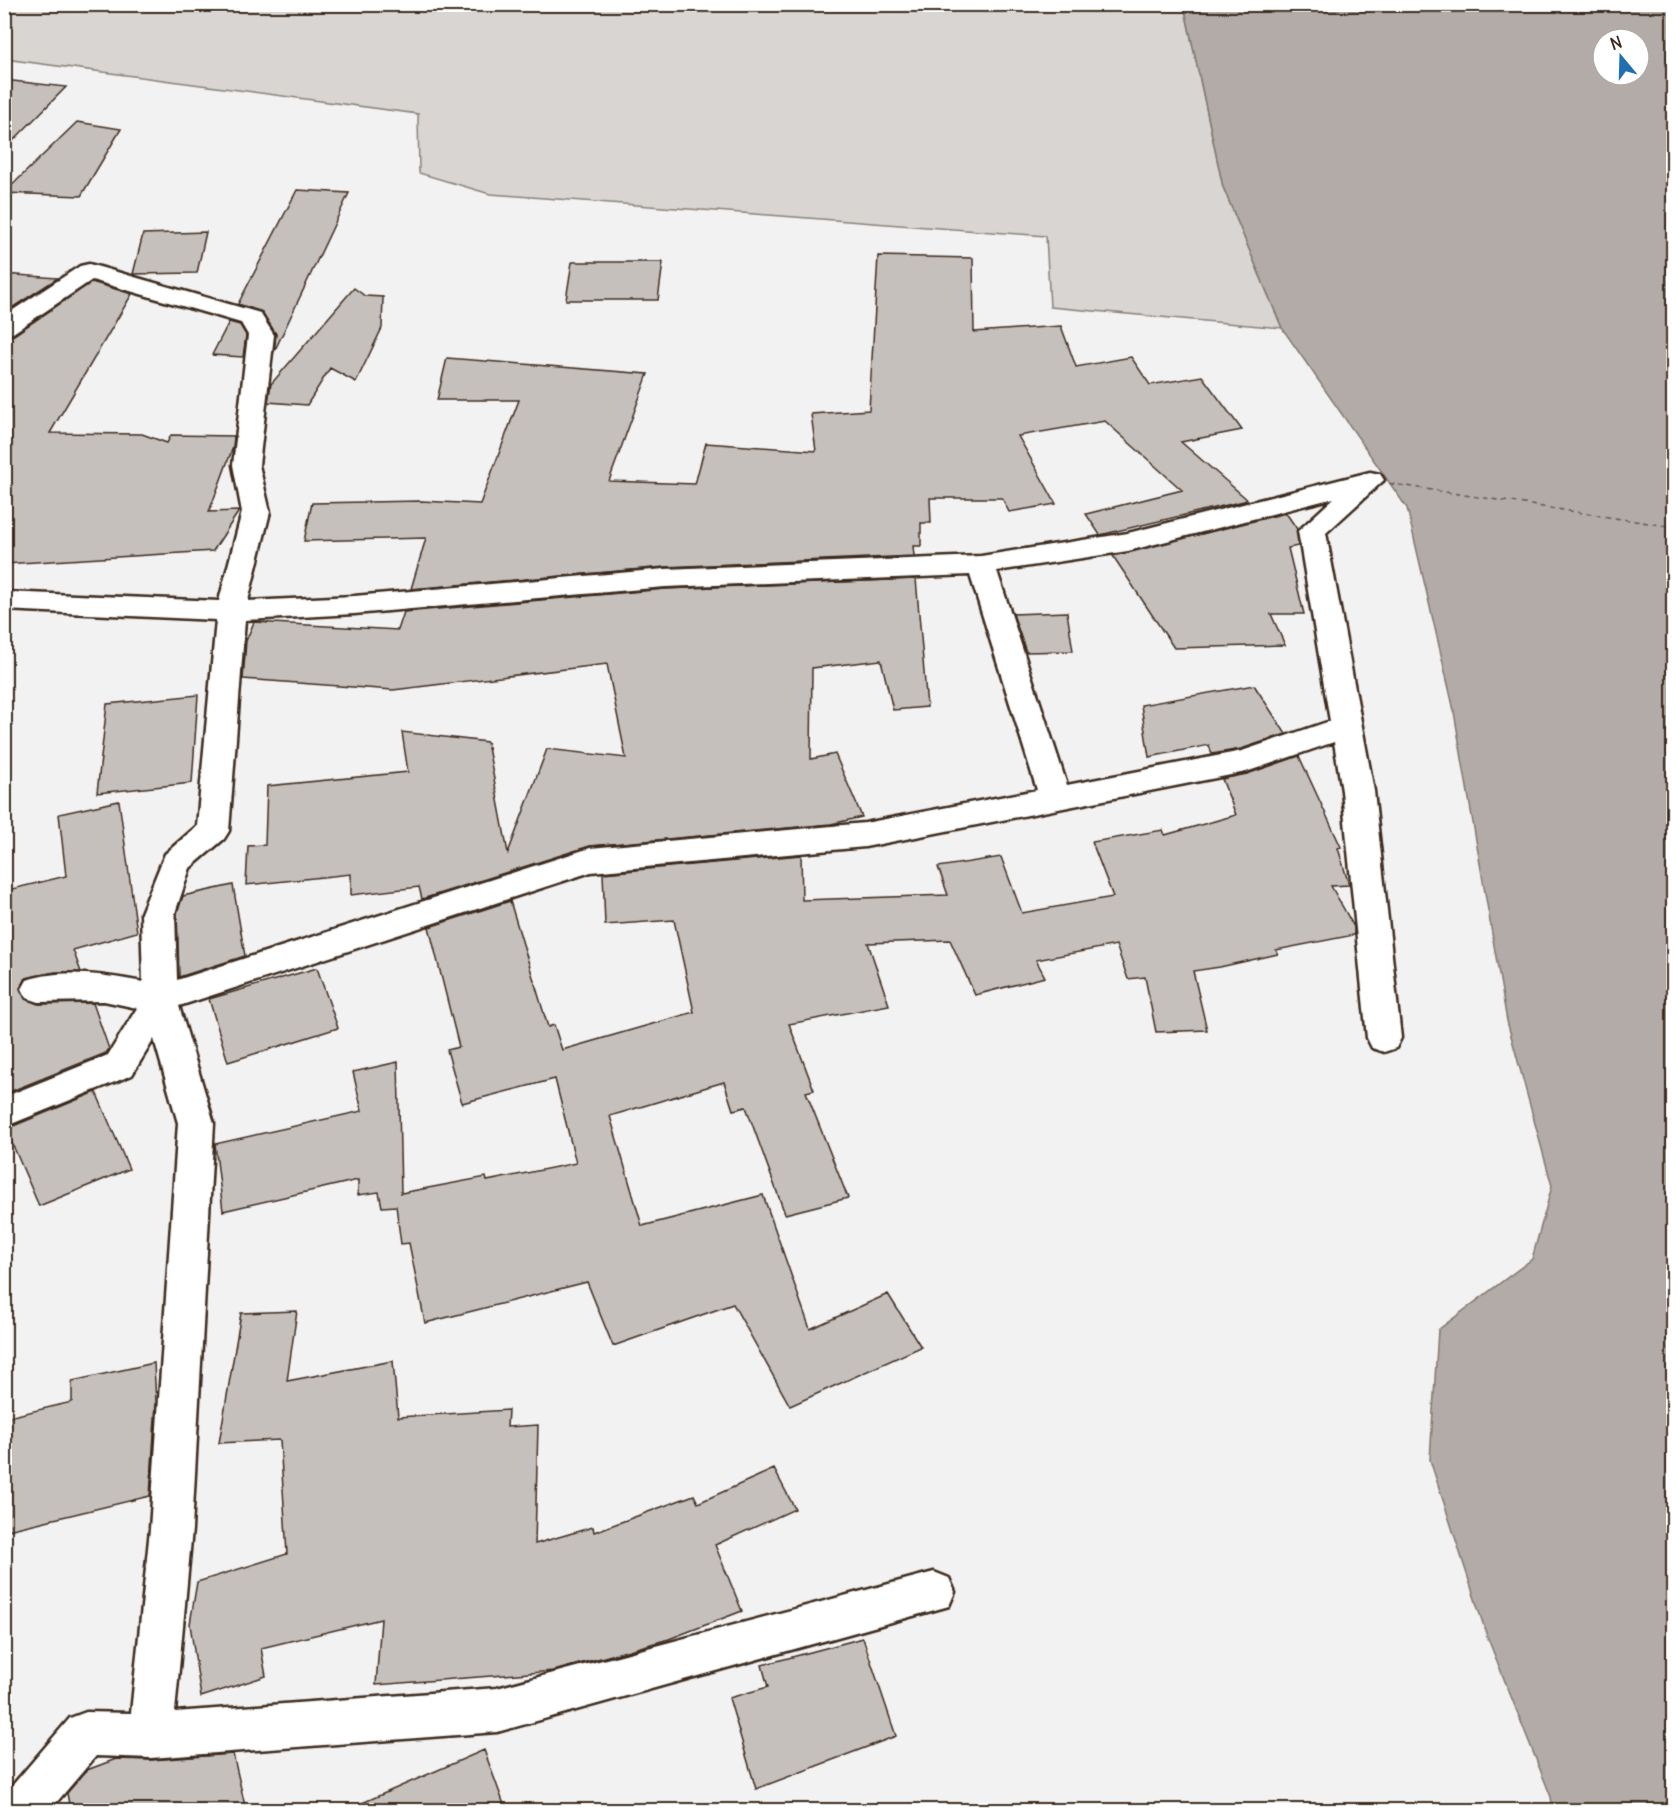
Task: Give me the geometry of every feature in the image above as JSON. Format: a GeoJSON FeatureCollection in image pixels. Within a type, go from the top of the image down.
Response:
{"type":"FeatureCollection","features":[{"type":"Feature","properties":{"kind":"street"},"geometry":{"type":"LineString","coordinates":[[4,328],[89,271],[251,318],[261,335],[246,465],[256,512],[231,611],[213,831],[176,862],[158,913],[160,999],[196,1123],[171,1529],[151,1736]]}},
{"type":"Feature","properties":{"kind":"street"},"geometry":{"type":"LineString","coordinates":[[4,601],[231,611],[354,605],[665,578],[981,565],[1128,542],[1370,480],[1312,531],[1358,791],[1384,1038]]}},
{"type":"Feature","properties":{"kind":"street"},"geometry":{"type":"LineString","coordinates":[[981,565],[1055,797]]}},
{"type":"Feature","properties":{"kind":"street"},"geometry":{"type":"LineString","coordinates":[[39,989],[104,988],[160,999],[590,860],[865,835],[1246,761],[1347,726]]}},
{"type":"Feature","properties":{"kind":"street"},"geometry":{"type":"LineString","coordinates":[[4,1113],[120,1065],[160,999]]}},
{"type":"Feature","properties":{"kind":"street"},"geometry":{"type":"LineString","coordinates":[[21,1810],[87,1734],[151,1736],[497,1710],[934,1592]]}},
{"type":"Feature","properties":{"kind":"shaded area"},"geometry":{"type":"Polygon","coordinates":[[[5,4],[1184,5],[1223,187],[1282,328],[1050,307],[1046,236],[490,194],[419,173],[418,114],[5,59],[5,4]]]}},
{"type":"Feature","properties":{"kind":"shaded area"},"geometry":{"type":"Polygon","coordinates":[[[1184,5],[1673,5],[1673,1810],[1553,1810],[1551,1797],[1487,1636],[1430,1460],[1438,1330],[1532,1259],[1552,1186],[1507,1021],[1453,706],[1407,508],[1282,328],[1223,187],[1184,5]]]}},
{"type":"Feature","properties":{"kind":"building"},"geometry":{"type":"Polygon","coordinates":[[[4,80],[66,87],[4,150],[4,80]]]}},
{"type":"Feature","properties":{"kind":"building"},"geometry":{"type":"Polygon","coordinates":[[[77,122],[121,129],[81,196],[4,193],[77,122]]]}},
{"type":"Feature","properties":{"kind":"building"},"geometry":{"type":"Polygon","coordinates":[[[297,190],[349,193],[274,352],[276,334],[262,312],[238,304],[297,190]]]}},
{"type":"Feature","properties":{"kind":"building"},"geometry":{"type":"Polygon","coordinates":[[[206,232],[197,273],[133,274],[143,234],[206,232]]]}},
{"type":"Feature","properties":{"kind":"building"},"geometry":{"type":"Polygon","coordinates":[[[878,256],[973,258],[974,332],[1061,326],[1076,367],[1131,357],[1150,385],[1202,376],[1242,430],[1181,442],[1248,500],[1100,535],[1086,514],[1182,490],[1105,421],[1018,436],[1056,504],[1009,512],[1002,498],[930,498],[931,523],[921,523],[921,546],[913,546],[914,556],[665,567],[411,589],[426,538],[304,541],[312,503],[421,501],[480,504],[519,400],[437,400],[447,358],[648,374],[609,481],[695,484],[706,443],[816,451],[811,414],[869,410],[878,256]]]}},
{"type":"Feature","properties":{"kind":"building"},"geometry":{"type":"Polygon","coordinates":[[[572,262],[663,262],[658,300],[566,300],[572,262]]]}},
{"type":"Feature","properties":{"kind":"building"},"geometry":{"type":"Polygon","coordinates":[[[4,274],[58,278],[4,313],[4,274]]]}},
{"type":"Feature","properties":{"kind":"building"},"geometry":{"type":"Polygon","coordinates":[[[92,282],[132,294],[50,433],[142,434],[167,443],[171,435],[234,436],[233,447],[209,512],[239,511],[213,551],[4,564],[4,337],[14,335],[92,282]]]}},
{"type":"Feature","properties":{"kind":"building"},"geometry":{"type":"Polygon","coordinates":[[[354,288],[365,296],[383,297],[382,328],[356,382],[330,368],[307,405],[268,402],[271,384],[354,288]]]}},
{"type":"Feature","properties":{"kind":"building"},"geometry":{"type":"Polygon","coordinates":[[[229,322],[240,325],[246,335],[243,357],[212,355],[229,322]]]}},
{"type":"Feature","properties":{"kind":"building"},"geometry":{"type":"Polygon","coordinates":[[[1286,513],[1297,529],[1298,546],[1288,548],[1304,614],[1271,614],[1285,645],[1174,648],[1113,556],[1286,513]]]}},
{"type":"Feature","properties":{"kind":"building"},"geometry":{"type":"Polygon","coordinates":[[[916,579],[927,707],[893,710],[881,660],[812,668],[811,759],[835,754],[862,817],[831,824],[590,846],[422,899],[419,887],[351,895],[351,874],[246,885],[248,846],[265,845],[267,786],[408,772],[402,732],[487,742],[508,853],[547,749],[626,758],[607,664],[393,690],[243,679],[246,641],[254,622],[398,630],[404,612],[665,589],[916,579]]]}},
{"type":"Feature","properties":{"kind":"building"},"geometry":{"type":"Polygon","coordinates":[[[1067,612],[1073,651],[1026,652],[1013,614],[1067,612]]]}},
{"type":"Feature","properties":{"kind":"building"},"geometry":{"type":"Polygon","coordinates":[[[1254,685],[1286,734],[1241,749],[1212,754],[1209,745],[1149,757],[1141,705],[1254,685]]]}},
{"type":"Feature","properties":{"kind":"building"},"geometry":{"type":"Polygon","coordinates":[[[198,695],[192,783],[97,793],[107,704],[198,695]]]}},
{"type":"Feature","properties":{"kind":"building"},"geometry":{"type":"Polygon","coordinates":[[[1299,756],[1341,847],[1338,848],[1349,885],[1331,886],[1354,927],[1354,935],[1276,950],[1278,954],[1193,971],[1207,1030],[1156,1032],[1145,977],[1128,979],[1116,945],[1036,960],[1045,977],[975,995],[950,940],[868,943],[889,1005],[789,1024],[814,1090],[806,1092],[848,1198],[785,1214],[746,1107],[733,1110],[724,1082],[610,1116],[642,1226],[763,1195],[810,1329],[888,1294],[921,1347],[790,1406],[733,1304],[613,1346],[587,1282],[425,1323],[409,1243],[401,1244],[396,1206],[382,1207],[379,1192],[358,1195],[358,1180],[223,1211],[215,1144],[362,1111],[353,1072],[398,1062],[401,1193],[486,1177],[487,1181],[576,1163],[555,1079],[462,1103],[447,1050],[459,1047],[429,927],[510,901],[548,1027],[554,1025],[562,1050],[694,1012],[674,920],[605,925],[603,873],[801,855],[802,900],[948,895],[938,867],[1001,857],[1022,913],[1113,897],[1092,842],[1163,830],[1165,835],[1236,815],[1222,779],[1247,774],[1299,756]]]}},
{"type":"Feature","properties":{"kind":"building"},"geometry":{"type":"Polygon","coordinates":[[[119,801],[137,932],[73,950],[81,972],[55,972],[26,978],[20,988],[25,999],[38,1004],[93,1003],[109,1049],[106,1053],[4,1094],[4,891],[66,876],[59,814],[119,801]]]}},
{"type":"Feature","properties":{"kind":"building"},"geometry":{"type":"Polygon","coordinates":[[[233,885],[245,956],[179,977],[177,913],[183,896],[233,885]]]}},
{"type":"Feature","properties":{"kind":"building"},"geometry":{"type":"Polygon","coordinates":[[[317,968],[338,1028],[228,1062],[209,999],[317,968]]]}},
{"type":"Feature","properties":{"kind":"building"},"geometry":{"type":"Polygon","coordinates":[[[96,1092],[129,1169],[39,1206],[6,1129],[96,1092]]]}},
{"type":"Feature","properties":{"kind":"building"},"geometry":{"type":"Polygon","coordinates":[[[297,1311],[287,1381],[393,1361],[398,1417],[508,1410],[507,1427],[538,1425],[535,1544],[593,1527],[594,1532],[694,1495],[698,1503],[774,1469],[795,1509],[715,1545],[742,1611],[669,1639],[554,1671],[376,1685],[381,1619],[261,1648],[266,1676],[201,1697],[190,1624],[197,1582],[287,1554],[280,1440],[219,1443],[241,1313],[297,1311]]]}},
{"type":"Feature","properties":{"kind":"building"},"geometry":{"type":"Polygon","coordinates":[[[154,1363],[156,1403],[150,1496],[4,1531],[4,1418],[72,1402],[72,1381],[154,1363]]]}},
{"type":"Feature","properties":{"kind":"building"},"geometry":{"type":"Polygon","coordinates":[[[863,1638],[896,1736],[756,1789],[729,1698],[768,1687],[762,1665],[863,1638]]]}},
{"type":"Feature","properties":{"kind":"building"},"geometry":{"type":"Polygon","coordinates":[[[484,1750],[506,1810],[346,1810],[484,1750]]]}},
{"type":"Feature","properties":{"kind":"building"},"geometry":{"type":"Polygon","coordinates":[[[233,1754],[246,1810],[70,1810],[67,1793],[87,1770],[116,1759],[151,1760],[233,1754]]]}},
{"type":"Feature","properties":{"kind":"ferry route"},"geometry":{"type":"LineString","coordinates":[[1380,482],[1674,527]]}}]}
